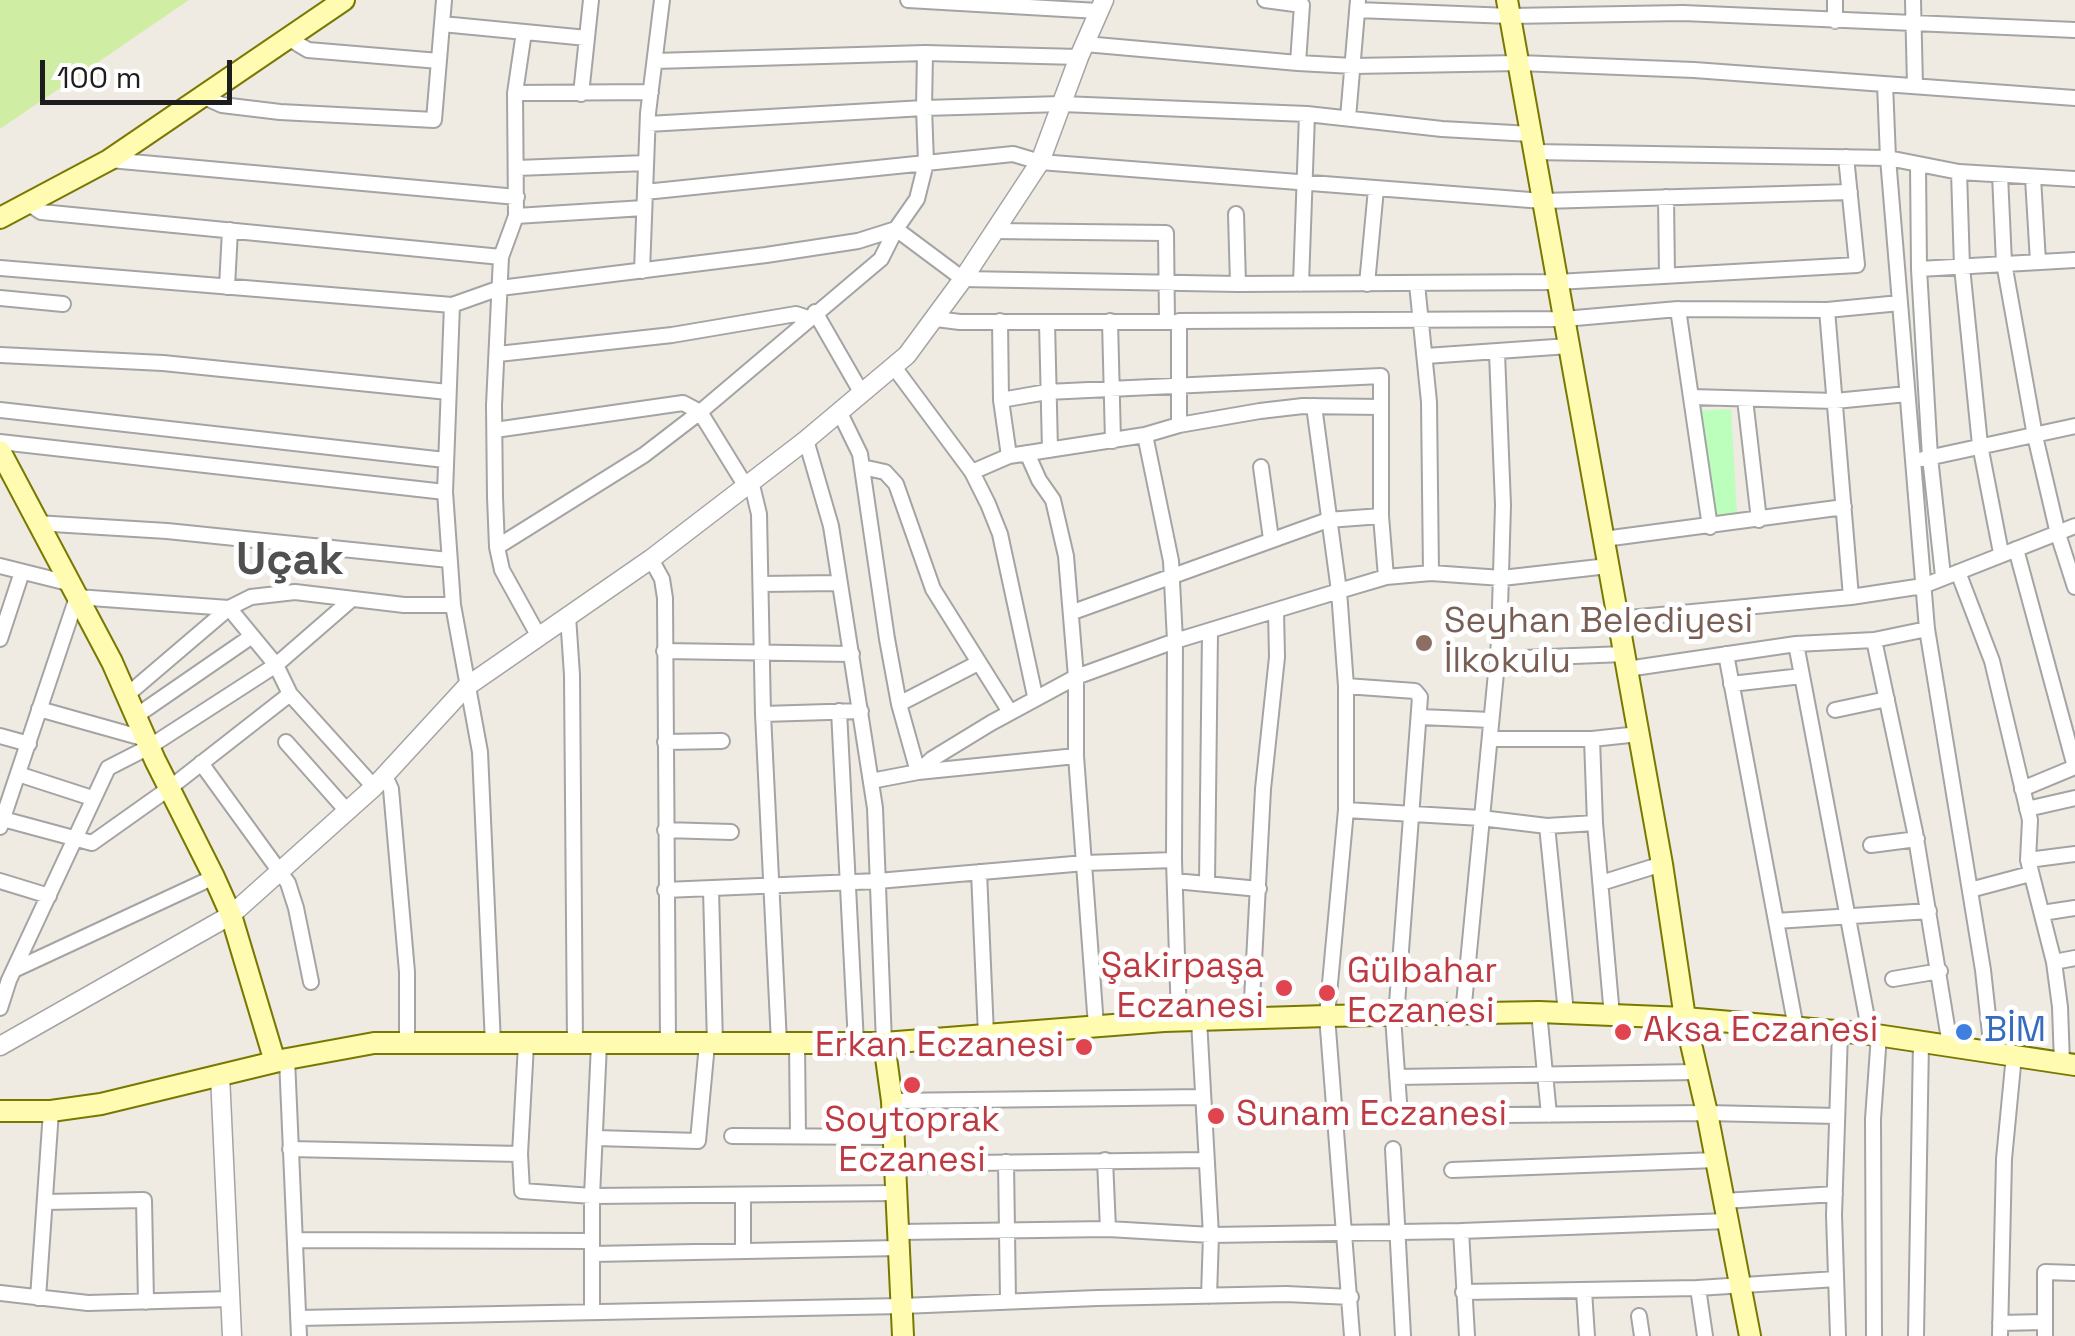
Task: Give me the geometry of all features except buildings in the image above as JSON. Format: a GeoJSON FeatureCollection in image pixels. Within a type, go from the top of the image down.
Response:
{"type":"FeatureCollection","features":[{"type":"Feature","properties":{"kind":"main road"},"geometry":{"type":"LineString","coordinates":[[0,218],[109,160],[344,0]]}},
{"type":"Feature","properties":{"kind":"main road"},"geometry":{"type":"LineString","coordinates":[[1509,8],[1662,864],[1684,1018],[1707,1112],[1750,1336]]}},
{"type":"Feature","properties":{"kind":"main road"},"geometry":{"type":"LineString","coordinates":[[0,451],[127,694],[147,743],[214,876],[281,1060]]}},
{"type":"Feature","properties":{"kind":"main road"},"geometry":{"type":"LineString","coordinates":[[0,1111],[51,1111],[100,1104],[360,1045],[884,1043],[1189,1020],[1328,1016],[1540,1012],[1684,1018],[1874,1035],[2068,1064]]}},
{"type":"Feature","properties":{"kind":"main road"},"geometry":{"type":"LineString","coordinates":[[884,1043],[892,1101],[904,1336]]}},
{"type":"Feature","properties":{"kind":"street"},"geometry":{"type":"LineString","coordinates":[[202,96],[222,105],[280,112],[434,120],[444,0]]}},
{"type":"Feature","properties":{"kind":"street"},"geometry":{"type":"LineString","coordinates":[[581,94],[591,0]]}},
{"type":"Feature","properties":{"kind":"street"},"geometry":{"type":"LineString","coordinates":[[642,271],[648,124],[662,0]]}},
{"type":"Feature","properties":{"kind":"street"},"geometry":{"type":"LineString","coordinates":[[0,1046],[231,914],[379,782],[466,687],[651,559],[806,440],[894,366],[936,318],[1040,162],[1101,6],[908,0]]}},
{"type":"Feature","properties":{"kind":"street"},"geometry":{"type":"LineString","coordinates":[[1265,0],[1302,5],[1298,63]]}},
{"type":"Feature","properties":{"kind":"street"},"geometry":{"type":"LineString","coordinates":[[1835,0],[1835,21]]}},
{"type":"Feature","properties":{"kind":"street"},"geometry":{"type":"LineString","coordinates":[[1913,0],[1915,86]]}},
{"type":"Feature","properties":{"kind":"street"},"geometry":{"type":"LineString","coordinates":[[1348,118],[1358,5],[1684,13],[2075,30]]}},
{"type":"Feature","properties":{"kind":"street"},"geometry":{"type":"LineString","coordinates":[[442,24],[587,38]]}},
{"type":"Feature","properties":{"kind":"street"},"geometry":{"type":"LineString","coordinates":[[524,32],[515,92],[516,216],[502,257],[500,288],[495,430],[497,547],[502,570],[538,635]]}},
{"type":"Feature","properties":{"kind":"street"},"geometry":{"type":"LineString","coordinates":[[288,38],[308,50],[439,62]]}},
{"type":"Feature","properties":{"kind":"street"},"geometry":{"type":"LineString","coordinates":[[655,61],[1082,50],[1353,66],[1518,63],[1694,70],[2075,98]]}},
{"type":"Feature","properties":{"kind":"street"},"geometry":{"type":"LineString","coordinates":[[497,547],[644,456],[881,259],[917,199],[926,164],[925,53]]}},
{"type":"Feature","properties":{"kind":"street"},"geometry":{"type":"LineString","coordinates":[[1885,84],[1927,629],[1992,1052]]}},
{"type":"Feature","properties":{"kind":"street"},"geometry":{"type":"LineString","coordinates":[[515,92],[651,92]]}},
{"type":"Feature","properties":{"kind":"street"},"geometry":{"type":"LineString","coordinates":[[648,124],[1062,104],[1307,114],[1532,143],[1888,158],[1958,172],[2075,178]]}},
{"type":"Feature","properties":{"kind":"street"},"geometry":{"type":"LineString","coordinates":[[1300,284],[1307,114]]}},
{"type":"Feature","properties":{"kind":"street"},"geometry":{"type":"LineString","coordinates":[[516,216],[1013,154],[1040,162],[1543,200],[1850,192]]}},
{"type":"Feature","properties":{"kind":"street"},"geometry":{"type":"LineString","coordinates":[[896,229],[964,279],[1238,284],[1557,282],[1858,265],[1846,157]]}},
{"type":"Feature","properties":{"kind":"street"},"geometry":{"type":"LineString","coordinates":[[109,160],[517,197]]}},
{"type":"Feature","properties":{"kind":"street"},"geometry":{"type":"LineString","coordinates":[[517,168],[646,164]]}},
{"type":"Feature","properties":{"kind":"street"},"geometry":{"type":"LineString","coordinates":[[1918,166],[1918,269],[1930,457],[1951,574],[1992,661],[2030,820],[2029,867],[2068,1006],[2068,1064]]}},
{"type":"Feature","properties":{"kind":"street"},"geometry":{"type":"LineString","coordinates":[[1958,172],[1962,267],[1980,445],[2075,767],[2022,789]]}},
{"type":"Feature","properties":{"kind":"street"},"geometry":{"type":"LineString","coordinates":[[2000,175],[2004,263],[2035,436],[2075,587]]}},
{"type":"Feature","properties":{"kind":"street"},"geometry":{"type":"LineString","coordinates":[[2034,178],[2038,262]]}},
{"type":"Feature","properties":{"kind":"street"},"geometry":{"type":"LineString","coordinates":[[1367,284],[1376,189]]}},
{"type":"Feature","properties":{"kind":"street"},"geometry":{"type":"LineString","coordinates":[[1666,197],[1667,276]]}},
{"type":"Feature","properties":{"kind":"street"},"geometry":{"type":"LineString","coordinates":[[26,202],[41,212],[502,257]]}},
{"type":"Feature","properties":{"kind":"street"},"geometry":{"type":"LineString","coordinates":[[1236,214],[1238,284]]}},
{"type":"Feature","properties":{"kind":"street"},"geometry":{"type":"LineString","coordinates":[[0,268],[452,305],[500,288],[858,241],[896,229]]}},
{"type":"Feature","properties":{"kind":"street"},"geometry":{"type":"LineString","coordinates":[[227,287],[230,230]]}},
{"type":"Feature","properties":{"kind":"street"},"geometry":{"type":"LineString","coordinates":[[993,231],[1166,233],[1179,425]]}},
{"type":"Feature","properties":{"kind":"street"},"geometry":{"type":"LineString","coordinates":[[1918,269],[2075,260]]}},
{"type":"Feature","properties":{"kind":"street"},"geometry":{"type":"LineString","coordinates":[[1417,284],[1426,356],[1431,573]]}},
{"type":"Feature","properties":{"kind":"street"},"geometry":{"type":"LineString","coordinates":[[0,298],[64,304]]}},
{"type":"Feature","properties":{"kind":"street"},"geometry":{"type":"LineString","coordinates":[[936,318],[1047,322],[1420,322],[1564,319],[1678,309],[1827,310],[1900,302]]}},
{"type":"Feature","properties":{"kind":"street"},"geometry":{"type":"LineString","coordinates":[[452,305],[444,492],[453,605],[480,752],[493,1044]]}},
{"type":"Feature","properties":{"kind":"street"},"geometry":{"type":"LineString","coordinates":[[1678,309],[1710,527]]}},
{"type":"Feature","properties":{"kind":"street"},"geometry":{"type":"LineString","coordinates":[[1827,310],[1851,597]]}},
{"type":"Feature","properties":{"kind":"street"},"geometry":{"type":"LineString","coordinates":[[498,354],[812,315]]}},
{"type":"Feature","properties":{"kind":"street"},"geometry":{"type":"LineString","coordinates":[[812,315],[861,392]]}},
{"type":"Feature","properties":{"kind":"street"},"geometry":{"type":"LineString","coordinates":[[1000,321],[1001,400],[1008,456]]}},
{"type":"Feature","properties":{"kind":"street"},"geometry":{"type":"LineString","coordinates":[[1047,322],[1050,450]]}},
{"type":"Feature","properties":{"kind":"street"},"geometry":{"type":"LineString","coordinates":[[1110,322],[1113,440]]}},
{"type":"Feature","properties":{"kind":"street"},"geometry":{"type":"LineString","coordinates":[[1426,356],[1569,346]]}},
{"type":"Feature","properties":{"kind":"street"},"geometry":{"type":"LineString","coordinates":[[1463,1014],[1498,659],[1502,578],[1497,353]]}},
{"type":"Feature","properties":{"kind":"street"},"geometry":{"type":"LineString","coordinates":[[0,355],[163,363],[448,392]]}},
{"type":"Feature","properties":{"kind":"street"},"geometry":{"type":"LineString","coordinates":[[894,366],[972,472],[1000,534],[1036,696]]}},
{"type":"Feature","properties":{"kind":"street"},"geometry":{"type":"LineString","coordinates":[[1001,400],[1110,388],[1381,376],[1381,516],[1386,577]]}},
{"type":"Feature","properties":{"kind":"street"},"geometry":{"type":"LineString","coordinates":[[1691,397],[1834,401],[1907,394]]}},
{"type":"Feature","properties":{"kind":"street"},"geometry":{"type":"LineString","coordinates":[[1745,399],[1759,520]]}},
{"type":"Feature","properties":{"kind":"street"},"geometry":{"type":"LineString","coordinates":[[495,430],[684,403],[700,412],[748,483],[759,514],[772,886],[798,1136]]}},
{"type":"Feature","properties":{"kind":"street"},"geometry":{"type":"LineString","coordinates":[[972,472],[1008,456],[1145,435],[1260,411],[1314,406],[1381,407]]}},
{"type":"Feature","properties":{"kind":"street"},"geometry":{"type":"LineString","coordinates":[[1314,406],[1339,591],[1346,686],[1346,810],[1328,1016],[1352,1336]]}},
{"type":"Feature","properties":{"kind":"street"},"geometry":{"type":"LineString","coordinates":[[0,410],[445,460]]}},
{"type":"Feature","properties":{"kind":"street"},"geometry":{"type":"LineString","coordinates":[[839,411],[857,444],[900,704],[918,772]]}},
{"type":"Feature","properties":{"kind":"street"},"geometry":{"type":"LineString","coordinates":[[1912,462],[2075,426]]}},
{"type":"Feature","properties":{"kind":"street"},"geometry":{"type":"LineString","coordinates":[[1145,435],[1171,561],[1175,881],[1189,1020],[1203,1097],[1210,1236],[1208,1296]]}},
{"type":"Feature","properties":{"kind":"street"},"geometry":{"type":"LineString","coordinates":[[806,440],[831,526],[871,781],[884,1043]]}},
{"type":"Feature","properties":{"kind":"street"},"geometry":{"type":"LineString","coordinates":[[0,442],[444,492]]}},
{"type":"Feature","properties":{"kind":"street"},"geometry":{"type":"LineString","coordinates":[[1028,453],[1034,472],[1054,500],[1073,612],[1076,756],[1096,1026]]}},
{"type":"Feature","properties":{"kind":"street"},"geometry":{"type":"LineString","coordinates":[[862,467],[886,472],[896,484],[933,590],[1010,712]]}},
{"type":"Feature","properties":{"kind":"street"},"geometry":{"type":"LineString","coordinates":[[1261,467],[1271,538]]}},
{"type":"Feature","properties":{"kind":"street"},"geometry":{"type":"LineString","coordinates":[[1604,540],[1844,507]]}},
{"type":"Feature","properties":{"kind":"street"},"geometry":{"type":"LineString","coordinates":[[1073,612],[1328,520],[1381,516]]}},
{"type":"Feature","properties":{"kind":"street"},"geometry":{"type":"LineString","coordinates":[[36,524],[167,531],[449,560]]}},
{"type":"Feature","properties":{"kind":"street"},"geometry":{"type":"LineString","coordinates":[[1618,619],[1851,597],[1923,586],[2075,526]]}},
{"type":"Feature","properties":{"kind":"street"},"geometry":{"type":"LineString","coordinates":[[651,559],[664,588],[668,1044]]}},
{"type":"Feature","properties":{"kind":"street"},"geometry":{"type":"LineString","coordinates":[[0,566],[73,590],[229,608],[276,664],[290,694],[379,782],[391,789],[407,972],[407,1042]]}},
{"type":"Feature","properties":{"kind":"street"},"geometry":{"type":"LineString","coordinates":[[918,772],[932,759],[1036,696],[1076,677],[1339,591],[1386,577],[1431,573],[1502,578],[1608,566]]}},
{"type":"Feature","properties":{"kind":"street"},"geometry":{"type":"LineString","coordinates":[[0,639],[22,572]]}},
{"type":"Feature","properties":{"kind":"street"},"geometry":{"type":"LineString","coordinates":[[761,584],[839,583]]}},
{"type":"Feature","properties":{"kind":"street"},"geometry":{"type":"LineString","coordinates":[[73,590],[40,709],[1,823],[92,844],[290,694]]}},
{"type":"Feature","properties":{"kind":"street"},"geometry":{"type":"LineString","coordinates":[[127,694],[229,608],[252,598],[295,592],[404,605],[453,605]]}},
{"type":"Feature","properties":{"kind":"street"},"geometry":{"type":"LineString","coordinates":[[0,1008],[9,980],[108,768],[276,664],[352,599]]}},
{"type":"Feature","properties":{"kind":"street"},"geometry":{"type":"LineString","coordinates":[[1251,1018],[1263,789],[1277,657],[1276,611]]}},
{"type":"Feature","properties":{"kind":"street"},"geometry":{"type":"LineString","coordinates":[[568,616],[572,675],[575,1044]]}},
{"type":"Feature","properties":{"kind":"street"},"geometry":{"type":"LineString","coordinates":[[1498,659],[1626,662],[1874,640],[1927,629]]}},
{"type":"Feature","properties":{"kind":"street"},"geometry":{"type":"LineString","coordinates":[[1207,882],[1210,632]]}},
{"type":"Feature","properties":{"kind":"street"},"geometry":{"type":"LineString","coordinates":[[136,716],[252,636]]}},
{"type":"Feature","properties":{"kind":"street"},"geometry":{"type":"LineString","coordinates":[[1874,640],[1916,839],[1950,1045]]}},
{"type":"Feature","properties":{"kind":"street"},"geometry":{"type":"LineString","coordinates":[[1796,644],[1874,1035],[1874,1336]]}},
{"type":"Feature","properties":{"kind":"street"},"geometry":{"type":"LineString","coordinates":[[664,651],[852,654]]}},
{"type":"Feature","properties":{"kind":"street"},"geometry":{"type":"LineString","coordinates":[[1726,654],[1796,1028]]}},
{"type":"Feature","properties":{"kind":"street"},"geometry":{"type":"LineString","coordinates":[[900,704],[978,663]]}},
{"type":"Feature","properties":{"kind":"street"},"geometry":{"type":"LineString","coordinates":[[1731,684],[1802,676]]}},
{"type":"Feature","properties":{"kind":"street"},"geometry":{"type":"LineString","coordinates":[[1346,686],[1415,691],[1420,697],[1395,1017],[1400,1116],[1707,1112],[1838,1116]]}},
{"type":"Feature","properties":{"kind":"street"},"geometry":{"type":"LineString","coordinates":[[1834,710],[1887,699]]}},
{"type":"Feature","properties":{"kind":"street"},"geometry":{"type":"LineString","coordinates":[[40,709],[147,743]]}},
{"type":"Feature","properties":{"kind":"street"},"geometry":{"type":"LineString","coordinates":[[839,711],[856,1043]]}},
{"type":"Feature","properties":{"kind":"street"},"geometry":{"type":"LineString","coordinates":[[763,714],[861,711]]}},
{"type":"Feature","properties":{"kind":"street"},"geometry":{"type":"LineString","coordinates":[[1420,716],[1491,720]]}},
{"type":"Feature","properties":{"kind":"street"},"geometry":{"type":"LineString","coordinates":[[1491,738],[1638,734]]}},
{"type":"Feature","properties":{"kind":"street"},"geometry":{"type":"LineString","coordinates":[[0,736],[29,744]]}},
{"type":"Feature","properties":{"kind":"street"},"geometry":{"type":"LineString","coordinates":[[1592,738],[1594,823],[1612,1016]]}},
{"type":"Feature","properties":{"kind":"street"},"geometry":{"type":"LineString","coordinates":[[666,742],[722,741]]}},
{"type":"Feature","properties":{"kind":"street"},"geometry":{"type":"LineString","coordinates":[[286,742],[347,810]]}},
{"type":"Feature","properties":{"kind":"street"},"geometry":{"type":"LineString","coordinates":[[871,781],[918,772],[1076,756]]}},
{"type":"Feature","properties":{"kind":"street"},"geometry":{"type":"LineString","coordinates":[[202,763],[293,895],[311,982]]}},
{"type":"Feature","properties":{"kind":"street"},"geometry":{"type":"LineString","coordinates":[[18,774],[92,798]]}},
{"type":"Feature","properties":{"kind":"street"},"geometry":{"type":"LineString","coordinates":[[2027,809],[2075,798]]}},
{"type":"Feature","properties":{"kind":"street"},"geometry":{"type":"LineString","coordinates":[[1346,810],[1547,826],[1594,823]]}},
{"type":"Feature","properties":{"kind":"street"},"geometry":{"type":"LineString","coordinates":[[1547,826],[1566,1014]]}},
{"type":"Feature","properties":{"kind":"street"},"geometry":{"type":"LineString","coordinates":[[665,830],[731,832]]}},
{"type":"Feature","properties":{"kind":"street"},"geometry":{"type":"LineString","coordinates":[[1871,845],[1916,839]]}},
{"type":"Feature","properties":{"kind":"street"},"geometry":{"type":"LineString","coordinates":[[1970,890],[2075,854]]}},
{"type":"Feature","properties":{"kind":"street"},"geometry":{"type":"LineString","coordinates":[[665,890],[878,881],[1174,860]]}},
{"type":"Feature","properties":{"kind":"street"},"geometry":{"type":"LineString","coordinates":[[1601,883],[1662,864]]}},
{"type":"Feature","properties":{"kind":"street"},"geometry":{"type":"LineString","coordinates":[[979,872],[986,1035]]}},
{"type":"Feature","properties":{"kind":"street"},"geometry":{"type":"LineString","coordinates":[[16,970],[214,876]]}},
{"type":"Feature","properties":{"kind":"street"},"geometry":{"type":"LineString","coordinates":[[0,880],[50,896]]}},
{"type":"Feature","properties":{"kind":"street"},"geometry":{"type":"LineString","coordinates":[[1175,881],[1259,889]]}},
{"type":"Feature","properties":{"kind":"street"},"geometry":{"type":"LineString","coordinates":[[596,1138],[698,1142],[711,1044],[711,890]]}},
{"type":"Feature","properties":{"kind":"street"},"geometry":{"type":"LineString","coordinates":[[2042,913],[2075,908]]}},
{"type":"Feature","properties":{"kind":"street"},"geometry":{"type":"LineString","coordinates":[[1776,921],[1929,911]]}},
{"type":"Feature","properties":{"kind":"street"},"geometry":{"type":"LineString","coordinates":[[2054,962],[2075,958]]}},
{"type":"Feature","properties":{"kind":"street"},"geometry":{"type":"LineString","coordinates":[[1893,979],[1940,972]]}},
{"type":"Feature","properties":{"kind":"street"},"geometry":{"type":"LineString","coordinates":[[1540,1012],[1548,1116]]}},
{"type":"Feature","properties":{"kind":"street"},"geometry":{"type":"LineString","coordinates":[[1838,1336],[1835,1194],[1840,1032]]}},
{"type":"Feature","properties":{"kind":"street"},"geometry":{"type":"LineString","coordinates":[[1916,1336],[1921,1041]]}},
{"type":"Feature","properties":{"kind":"street"},"geometry":{"type":"LineString","coordinates":[[526,1044],[520,1154],[522,1191],[592,1196],[897,1193]]}},
{"type":"Feature","properties":{"kind":"street"},"geometry":{"type":"LineString","coordinates":[[592,1312],[592,1196],[599,1044]]}},
{"type":"Feature","properties":{"kind":"street"},"geometry":{"type":"LineString","coordinates":[[2014,1055],[2004,1159],[2000,1329],[2044,1329],[2045,1272],[2075,1273]]}},
{"type":"Feature","properties":{"kind":"street"},"geometry":{"type":"LineString","coordinates":[[281,1060],[300,1336]]}},
{"type":"Feature","properties":{"kind":"street"},"geometry":{"type":"LineString","coordinates":[[1397,1077],[1696,1072]]}},
{"type":"Feature","properties":{"kind":"street"},"geometry":{"type":"LineString","coordinates":[[220,1074],[232,1336]]}},
{"type":"Feature","properties":{"kind":"street"},"geometry":{"type":"LineString","coordinates":[[892,1101],[1203,1097]]}},
{"type":"Feature","properties":{"kind":"street"},"geometry":{"type":"LineString","coordinates":[[38,1298],[51,1111]]}},
{"type":"Feature","properties":{"kind":"street"},"geometry":{"type":"LineString","coordinates":[[732,1136],[894,1137]]}},
{"type":"Feature","properties":{"kind":"street"},"geometry":{"type":"LineString","coordinates":[[290,1148],[520,1154]]}},
{"type":"Feature","properties":{"kind":"street"},"geometry":{"type":"LineString","coordinates":[[1393,1149],[1403,1336]]}},
{"type":"Feature","properties":{"kind":"street"},"geometry":{"type":"LineString","coordinates":[[1105,1160],[1108,1229]]}},
{"type":"Feature","properties":{"kind":"street"},"geometry":{"type":"LineString","coordinates":[[895,1164],[1206,1160]]}},
{"type":"Feature","properties":{"kind":"street"},"geometry":{"type":"LineString","coordinates":[[1452,1170],[1716,1160]]}},
{"type":"Feature","properties":{"kind":"street"},"geometry":{"type":"LineString","coordinates":[[1006,1162],[1008,1302]]}},
{"type":"Feature","properties":{"kind":"street"},"geometry":{"type":"LineString","coordinates":[[296,1240],[742,1251],[1008,1230],[1108,1229],[1210,1236],[1461,1231],[1726,1211],[1835,1194]]}},
{"type":"Feature","properties":{"kind":"street"},"geometry":{"type":"LineString","coordinates":[[742,1251],[743,1196]]}},
{"type":"Feature","properties":{"kind":"street"},"geometry":{"type":"LineString","coordinates":[[44,1202],[144,1200],[146,1302]]}},
{"type":"Feature","properties":{"kind":"street"},"geometry":{"type":"LineString","coordinates":[[1461,1231],[1466,1336]]}},
{"type":"Feature","properties":{"kind":"street"},"geometry":{"type":"LineString","coordinates":[[1462,1292],[1698,1288],[1836,1278]]}},
{"type":"Feature","properties":{"kind":"street"},"geometry":{"type":"LineString","coordinates":[[1698,1288],[1706,1336]]}},
{"type":"Feature","properties":{"kind":"street"},"geometry":{"type":"LineString","coordinates":[[1584,1291],[1587,1336]]}},
{"type":"Feature","properties":{"kind":"street"},"geometry":{"type":"LineString","coordinates":[[0,1292],[88,1303],[230,1299]]}},
{"type":"Feature","properties":{"kind":"street"},"geometry":{"type":"LineString","coordinates":[[298,1318],[1208,1296],[1350,1297]]}},
{"type":"Feature","properties":{"kind":"street"},"geometry":{"type":"LineString","coordinates":[[1639,1316],[1642,1336]]}},
{"type":"Feature","properties":{"kind":"green space"},"geometry":{"type":"Polygon","coordinates":[[[0,0],[189,0],[0,129],[0,0]]]}},
{"type":"Feature","properties":{"kind":"green space"},"geometry":{"type":"Polygon","coordinates":[[[1731,409],[1737,515],[1716,516],[1694,411],[1731,409]]]}},
{"type":"Feature","properties":{"kind":"place","name":"Seyhan Belediyesi İlkokulu"},"geometry":{"type":"Point","coordinates":[1424,643]}},
{"type":"Feature","properties":{"kind":"place","name":"Şakirpaşa Eczanesi"},"geometry":{"type":"Point","coordinates":[1284,988]}},
{"type":"Feature","properties":{"kind":"place","name":"Gülbahar Eczanesi"},"geometry":{"type":"Point","coordinates":[1327,993]}},
{"type":"Feature","properties":{"kind":"place","name":"Aksa Eczanesi"},"geometry":{"type":"Point","coordinates":[1623,1032]}},
{"type":"Feature","properties":{"kind":"place","name":"BİM"},"geometry":{"type":"Point","coordinates":[1964,1032]}},
{"type":"Feature","properties":{"kind":"place","name":"Erkan Eczanesi"},"geometry":{"type":"Point","coordinates":[1084,1047]}},
{"type":"Feature","properties":{"kind":"place","name":"Soytoprak Eczanesi"},"geometry":{"type":"Point","coordinates":[912,1085]}},
{"type":"Feature","properties":{"kind":"place","name":"Sunam Eczanesi"},"geometry":{"type":"Point","coordinates":[1216,1116]}},
{"type":"Feature","properties":{"kind":"district","name":"Uçak"},"geometry":{"type":"Point","coordinates":[290,562]}}]}
